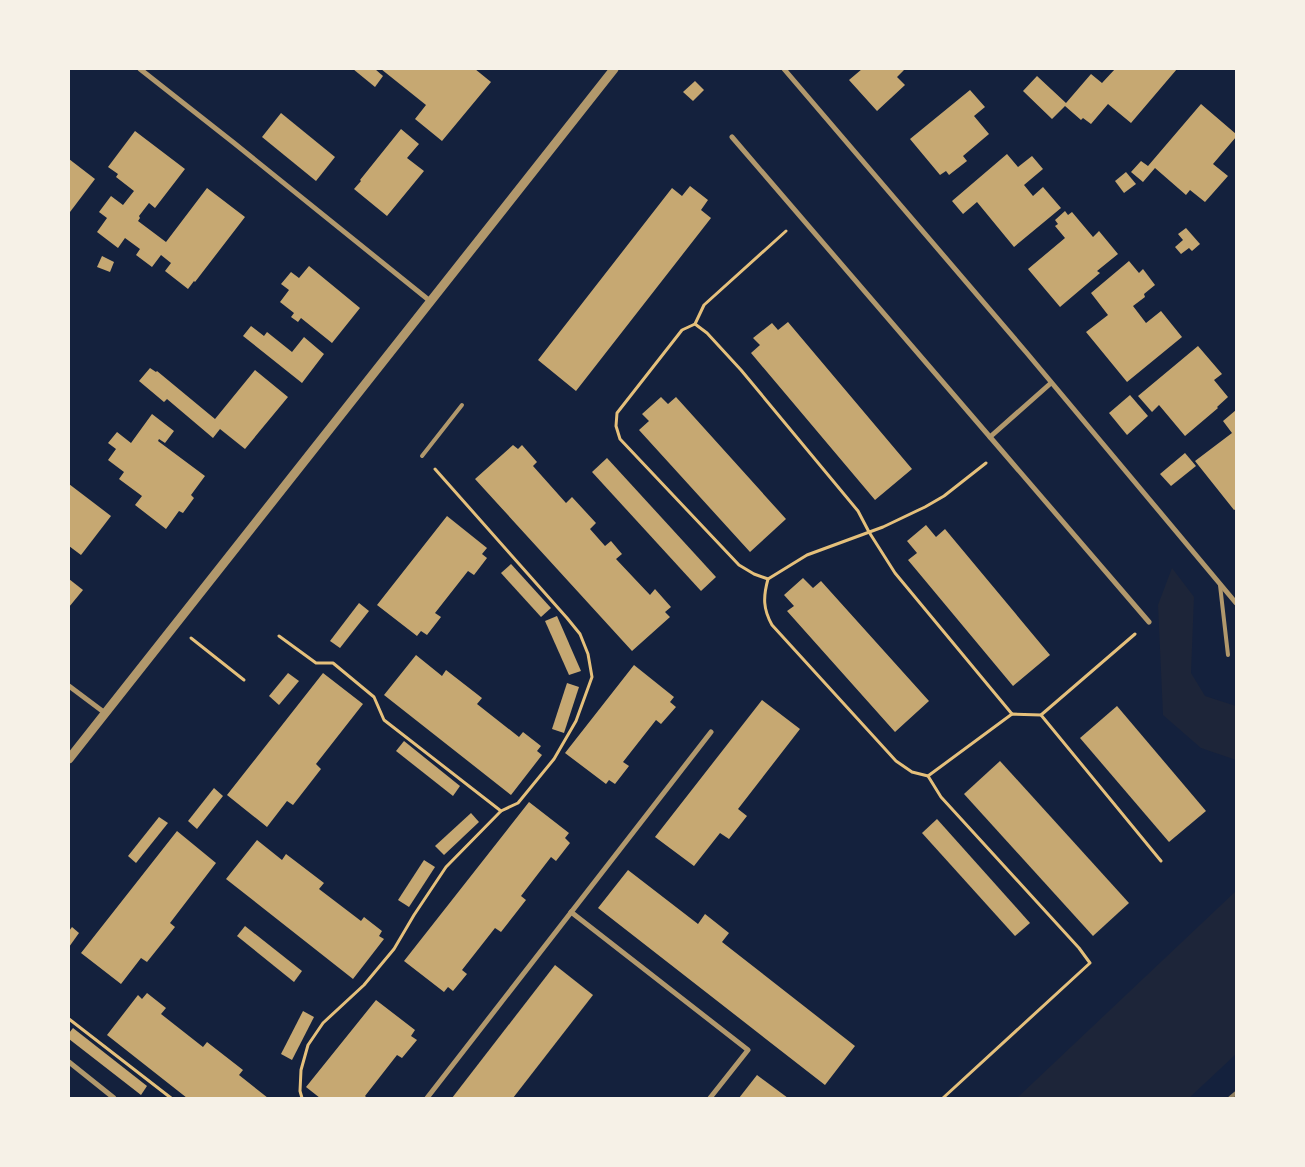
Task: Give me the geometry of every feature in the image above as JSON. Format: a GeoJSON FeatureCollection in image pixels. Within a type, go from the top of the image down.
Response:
{"type":"FeatureCollection","features":[{"type":"Feature","properties":{"kind":"street"},"geometry":{"type":"LineString","coordinates":[[140,69],[242,149],[430,302]]}},
{"type":"Feature","properties":{"kind":"street"},"geometry":{"type":"LineString","coordinates":[[69,759],[614,69]]}},
{"type":"Feature","properties":{"kind":"street"},"geometry":{"type":"LineString","coordinates":[[784,69],[1236,603]]}},
{"type":"Feature","properties":{"kind":"street"},"geometry":{"type":"LineString","coordinates":[[732,137],[1149,622]]}},
{"type":"Feature","properties":{"kind":"street"},"geometry":{"type":"LineString","coordinates":[[990,437],[1051,383]]}},
{"type":"Feature","properties":{"kind":"street"},"geometry":{"type":"LineString","coordinates":[[69,686],[105,713]]}},
{"type":"Feature","properties":{"kind":"street"},"geometry":{"type":"LineString","coordinates":[[426,1098],[711,732]]}},
{"type":"Feature","properties":{"kind":"street"},"geometry":{"type":"LineString","coordinates":[[571,912],[748,1050],[710,1098]]}},
{"type":"Feature","properties":{"kind":"street"},"geometry":{"type":"LineString","coordinates":[[69,1062],[114,1098]]}},
{"type":"Feature","properties":{"kind":"lane"},"geometry":{"type":"LineString","coordinates":[[422,456],[462,404]]}},
{"type":"Feature","properties":{"kind":"lane"},"geometry":{"type":"LineString","coordinates":[[1219,583],[1228,655]]}},
{"type":"Feature","properties":{"kind":"path"},"geometry":{"type":"LineString","coordinates":[[768,579],[754,574],[739,565],[620,439],[616,426],[617,413],[682,330],[695,324],[704,305],[801,217]]}},
{"type":"Feature","properties":{"kind":"path"},"geometry":{"type":"LineString","coordinates":[[695,324],[707,333],[747,377],[858,511],[895,573],[1012,714]]}},
{"type":"Feature","properties":{"kind":"path"},"geometry":{"type":"LineString","coordinates":[[943,1098],[1090,963],[1079,948],[941,797],[928,776],[912,772],[896,761],[772,625],[766,615],[764,592],[768,579],[807,555],[883,527],[944,496],[1001,450]]}},
{"type":"Feature","properties":{"kind":"path"},"geometry":{"type":"LineString","coordinates":[[302,1098],[300,1091],[301,1070],[308,1045],[323,1023],[364,985],[394,949],[446,867],[501,811],[518,803],[554,759],[576,721],[592,677],[588,654],[580,634],[422,456]]}},
{"type":"Feature","properties":{"kind":"path"},"geometry":{"type":"LineString","coordinates":[[928,776],[1012,714],[1041,715],[1149,622]]}},
{"type":"Feature","properties":{"kind":"path"},"geometry":{"type":"LineString","coordinates":[[175,625],[244,680]]}},
{"type":"Feature","properties":{"kind":"path"},"geometry":{"type":"LineString","coordinates":[[279,636],[316,663],[333,663],[374,697],[384,720],[501,811]]}},
{"type":"Feature","properties":{"kind":"path"},"geometry":{"type":"LineString","coordinates":[[1041,715],[1161,861]]}},
{"type":"Feature","properties":{"kind":"path"},"geometry":{"type":"LineString","coordinates":[[69,1019],[171,1098]]}},
{"type":"Feature","properties":{"kind":"shaded area"},"geometry":{"type":"Polygon","coordinates":[[[1172,568],[1194,597],[1191,673],[1205,696],[1236,706],[1236,760],[1201,748],[1163,715],[1158,605],[1172,568]]]}},
{"type":"Feature","properties":{"kind":"shaded area"},"geometry":{"type":"Polygon","coordinates":[[[1236,891],[1236,1054],[1189,1098],[1017,1098],[1236,891]]]}},
{"type":"Feature","properties":{"kind":"building"},"geometry":{"type":"Polygon","coordinates":[[[353,69],[375,69],[383,76],[375,87],[353,69]]]}},
{"type":"Feature","properties":{"kind":"building"},"geometry":{"type":"Polygon","coordinates":[[[381,69],[475,69],[491,82],[442,141],[415,119],[426,105],[381,69]]]}},
{"type":"Feature","properties":{"kind":"building"},"geometry":{"type":"Polygon","coordinates":[[[862,69],[903,69],[897,77],[905,85],[877,111],[849,80],[862,69]]]}},
{"type":"Feature","properties":{"kind":"building"},"geometry":{"type":"Polygon","coordinates":[[[1115,69],[1177,69],[1131,123],[1108,104],[1091,124],[1083,118],[1081,120],[1065,106],[1052,119],[1023,91],[1037,76],[1066,103],[1091,74],[1102,83],[1115,69]]]}},
{"type":"Feature","properties":{"kind":"building"},"geometry":{"type":"Polygon","coordinates":[[[695,81],[704,90],[693,101],[683,92],[695,81]]]}},
{"type":"Feature","properties":{"kind":"building"},"geometry":{"type":"Polygon","coordinates":[[[970,90],[985,107],[974,116],[989,134],[963,156],[967,161],[949,175],[946,171],[940,175],[910,139],[970,90]]]}},
{"type":"Feature","properties":{"kind":"building"},"geometry":{"type":"Polygon","coordinates":[[[1201,104],[1236,134],[1236,137],[1213,164],[1228,176],[1205,202],[1190,190],[1186,195],[1155,168],[1143,182],[1131,172],[1141,161],[1148,166],[1201,104]]]}},
{"type":"Feature","properties":{"kind":"building"},"geometry":{"type":"Polygon","coordinates":[[[281,113],[335,157],[316,181],[262,137],[281,113]]]}},
{"type":"Feature","properties":{"kind":"building"},"geometry":{"type":"Polygon","coordinates":[[[401,129],[419,144],[407,158],[424,171],[387,216],[354,189],[401,129]]]}},
{"type":"Feature","properties":{"kind":"building"},"geometry":{"type":"Polygon","coordinates":[[[135,131],[185,169],[155,208],[149,203],[139,216],[138,221],[166,242],[207,188],[245,217],[188,289],[165,271],[171,263],[161,255],[152,267],[136,255],[140,249],[125,238],[118,248],[97,232],[107,218],[99,212],[111,196],[123,205],[134,191],[116,177],[118,174],[108,167],[135,131]]]}},
{"type":"Feature","properties":{"kind":"building"},"geometry":{"type":"Polygon","coordinates":[[[1007,154],[1018,167],[1032,156],[1043,169],[1024,185],[1033,196],[1043,187],[1061,208],[1014,247],[977,202],[963,214],[952,201],[1007,154]]]}},
{"type":"Feature","properties":{"kind":"building"},"geometry":{"type":"Polygon","coordinates":[[[69,159],[95,179],[70,212],[69,210],[69,159]]]}},
{"type":"Feature","properties":{"kind":"building"},"geometry":{"type":"Polygon","coordinates":[[[1126,172],[1136,184],[1124,193],[1115,181],[1126,172]]]}},
{"type":"Feature","properties":{"kind":"building"},"geometry":{"type":"Polygon","coordinates":[[[690,186],[708,200],[701,210],[711,218],[576,391],[538,360],[672,188],[682,196],[690,186]]]}},
{"type":"Feature","properties":{"kind":"building"},"geometry":{"type":"Polygon","coordinates":[[[1065,211],[1068,215],[1072,212],[1093,237],[1099,231],[1118,254],[1097,271],[1100,273],[1060,307],[1028,269],[1065,238],[1055,226],[1058,224],[1055,220],[1065,211]]]}},
{"type":"Feature","properties":{"kind":"building"},"geometry":{"type":"Polygon","coordinates":[[[1186,228],[1200,244],[1192,251],[1189,248],[1181,254],[1175,247],[1183,240],[1178,234],[1186,228]]]}},
{"type":"Feature","properties":{"kind":"building"},"geometry":{"type":"Polygon","coordinates":[[[102,256],[114,262],[110,272],[97,267],[102,256]]]}},
{"type":"Feature","properties":{"kind":"building"},"geometry":{"type":"Polygon","coordinates":[[[1129,261],[1139,273],[1143,269],[1155,285],[1144,294],[1145,297],[1133,306],[1146,323],[1161,311],[1182,337],[1127,382],[1086,332],[1108,315],[1091,293],[1129,261]]]}},
{"type":"Feature","properties":{"kind":"building"},"geometry":{"type":"Polygon","coordinates":[[[309,266],[360,308],[332,343],[301,318],[298,322],[291,317],[294,313],[280,302],[289,290],[281,284],[291,272],[299,278],[309,266]]]}},
{"type":"Feature","properties":{"kind":"building"},"geometry":{"type":"Polygon","coordinates":[[[788,322],[912,469],[875,500],[751,353],[760,345],[753,338],[772,323],[778,330],[788,322]]]}},
{"type":"Feature","properties":{"kind":"building"},"geometry":{"type":"Polygon","coordinates":[[[251,326],[264,336],[267,332],[292,352],[304,337],[324,354],[302,383],[243,336],[251,326]]]}},
{"type":"Feature","properties":{"kind":"building"},"geometry":{"type":"Polygon","coordinates":[[[1198,346],[1222,374],[1214,380],[1228,397],[1185,436],[1159,405],[1152,412],[1138,396],[1198,346]]]}},
{"type":"Feature","properties":{"kind":"building"},"geometry":{"type":"Polygon","coordinates":[[[150,368],[157,371],[215,419],[255,370],[288,397],[245,449],[220,429],[213,438],[167,399],[164,402],[139,381],[150,368]]]}},
{"type":"Feature","properties":{"kind":"building"},"geometry":{"type":"Polygon","coordinates":[[[1130,395],[1148,416],[1127,435],[1109,413],[1130,395]]]}},
{"type":"Feature","properties":{"kind":"building"},"geometry":{"type":"Polygon","coordinates":[[[661,397],[668,404],[676,397],[786,519],[750,552],[639,430],[649,421],[642,414],[661,397]]]}},
{"type":"Feature","properties":{"kind":"building"},"geometry":{"type":"Polygon","coordinates":[[[1236,410],[1236,509],[1234,510],[1195,461],[1232,433],[1223,421],[1236,410]]]}},
{"type":"Feature","properties":{"kind":"building"},"geometry":{"type":"Polygon","coordinates":[[[152,414],[174,431],[165,443],[159,439],[158,441],[205,476],[191,495],[194,498],[183,513],[179,511],[166,529],[135,505],[142,496],[119,479],[124,472],[108,460],[116,449],[108,443],[117,432],[131,443],[152,414]]]}},
{"type":"Feature","properties":{"kind":"building"},"geometry":{"type":"Polygon","coordinates":[[[513,445],[518,449],[522,445],[537,462],[533,466],[566,503],[572,497],[596,523],[590,529],[605,546],[611,541],[622,554],[616,559],[650,595],[655,589],[671,607],[665,612],[670,617],[632,651],[475,479],[513,445]]]}},
{"type":"Feature","properties":{"kind":"building"},"geometry":{"type":"Polygon","coordinates":[[[1185,453],[1196,466],[1171,486],[1160,474],[1185,453]]]}},
{"type":"Feature","properties":{"kind":"building"},"geometry":{"type":"Polygon","coordinates":[[[607,458],[716,577],[701,591],[592,472],[607,458]]]}},
{"type":"Feature","properties":{"kind":"building"},"geometry":{"type":"Polygon","coordinates":[[[69,484],[111,516],[81,555],[69,546],[69,484]]]}},
{"type":"Feature","properties":{"kind":"building"},"geometry":{"type":"Polygon","coordinates":[[[447,516],[487,548],[482,554],[487,558],[474,575],[468,571],[435,613],[441,617],[427,635],[421,631],[417,636],[377,605],[447,516]]]}},
{"type":"Feature","properties":{"kind":"building"},"geometry":{"type":"Polygon","coordinates":[[[926,525],[936,537],[945,529],[1050,655],[1013,686],[908,560],[917,553],[907,541],[926,525]]]}},
{"type":"Feature","properties":{"kind":"building"},"geometry":{"type":"Polygon","coordinates":[[[511,564],[551,608],[541,617],[501,573],[511,564]]]}},
{"type":"Feature","properties":{"kind":"building"},"geometry":{"type":"Polygon","coordinates":[[[803,578],[813,588],[821,581],[929,701],[895,732],[787,611],[794,606],[784,595],[803,578]]]}},
{"type":"Feature","properties":{"kind":"building"},"geometry":{"type":"Polygon","coordinates":[[[69,579],[83,590],[69,607],[69,579]]]}},
{"type":"Feature","properties":{"kind":"building"},"geometry":{"type":"Polygon","coordinates":[[[359,603],[369,611],[340,648],[330,641],[359,603]]]}},
{"type":"Feature","properties":{"kind":"building"},"geometry":{"type":"Polygon","coordinates":[[[557,616],[581,671],[569,675],[545,621],[557,616]]]}},
{"type":"Feature","properties":{"kind":"building"},"geometry":{"type":"Polygon","coordinates":[[[416,655],[442,676],[446,670],[482,698],[477,704],[519,737],[523,732],[541,746],[537,751],[542,755],[511,795],[384,695],[416,655]]]}},
{"type":"Feature","properties":{"kind":"building"},"geometry":{"type":"Polygon","coordinates":[[[634,665],[674,697],[670,702],[676,707],[661,724],[656,720],[623,762],[629,766],[615,784],[609,780],[606,784],[565,753],[634,665]]]}},
{"type":"Feature","properties":{"kind":"building"},"geometry":{"type":"Polygon","coordinates":[[[288,673],[299,681],[279,705],[269,696],[288,673]]]}},
{"type":"Feature","properties":{"kind":"building"},"geometry":{"type":"Polygon","coordinates":[[[323,673],[363,704],[316,764],[321,769],[293,805],[287,801],[267,827],[227,795],[323,673]]]}},
{"type":"Feature","properties":{"kind":"building"},"geometry":{"type":"Polygon","coordinates":[[[567,683],[579,687],[564,733],[552,729],[567,683]]]}},
{"type":"Feature","properties":{"kind":"building"},"geometry":{"type":"Polygon","coordinates":[[[762,700],[800,729],[738,809],[747,816],[729,839],[720,833],[694,866],[655,837],[762,700]]]}},
{"type":"Feature","properties":{"kind":"building"},"geometry":{"type":"Polygon","coordinates":[[[1117,706],[1206,811],[1169,842],[1080,738],[1117,706]]]}},
{"type":"Feature","properties":{"kind":"building"},"geometry":{"type":"Polygon","coordinates":[[[404,741],[460,786],[453,796],[396,751],[404,741]]]}},
{"type":"Feature","properties":{"kind":"building"},"geometry":{"type":"Polygon","coordinates":[[[1000,761],[1129,903],[1093,936],[964,794],[1000,761]]]}},
{"type":"Feature","properties":{"kind":"building"},"geometry":{"type":"Polygon","coordinates":[[[214,788],[223,796],[197,829],[188,821],[214,788]]]}},
{"type":"Feature","properties":{"kind":"building"},"geometry":{"type":"Polygon","coordinates":[[[529,802],[569,833],[565,838],[570,843],[556,861],[551,857],[521,896],[526,900],[501,932],[495,928],[462,970],[467,974],[453,991],[448,987],[444,992],[404,961],[529,802]]]}},
{"type":"Feature","properties":{"kind":"building"},"geometry":{"type":"Polygon","coordinates":[[[471,813],[479,822],[444,855],[435,846],[471,813]]]}},
{"type":"Feature","properties":{"kind":"building"},"geometry":{"type":"Polygon","coordinates":[[[159,817],[168,823],[136,863],[128,856],[159,817]]]}},
{"type":"Feature","properties":{"kind":"building"},"geometry":{"type":"Polygon","coordinates":[[[937,819],[1030,923],[1015,936],[922,833],[937,819]]]}},
{"type":"Feature","properties":{"kind":"building"},"geometry":{"type":"Polygon","coordinates":[[[177,831],[216,863],[170,923],[175,927],[147,962],[141,958],[121,984],[81,953],[177,831]]]}},
{"type":"Feature","properties":{"kind":"building"},"geometry":{"type":"Polygon","coordinates":[[[257,840],[282,860],[286,854],[324,883],[319,889],[361,921],[364,917],[382,931],[379,936],[384,939],[353,979],[226,879],[257,840]]]}},
{"type":"Feature","properties":{"kind":"building"},"geometry":{"type":"Polygon","coordinates":[[[424,860],[435,867],[409,907],[398,900],[424,860]]]}},
{"type":"Feature","properties":{"kind":"building"},"geometry":{"type":"Polygon","coordinates":[[[628,870],[698,924],[705,914],[729,933],[722,942],[855,1046],[825,1085],[598,908],[628,870]]]}},
{"type":"Feature","properties":{"kind":"building"},"geometry":{"type":"Polygon","coordinates":[[[245,926],[302,971],[294,982],[237,936],[245,926]]]}},
{"type":"Feature","properties":{"kind":"building"},"geometry":{"type":"Polygon","coordinates":[[[72,927],[79,933],[69,947],[69,931],[72,927]]]}},
{"type":"Feature","properties":{"kind":"building"},"geometry":{"type":"Polygon","coordinates":[[[555,965],[593,995],[513,1098],[452,1098],[555,965]]]}},
{"type":"Feature","properties":{"kind":"building"},"geometry":{"type":"Polygon","coordinates":[[[147,993],[166,1008],[161,1014],[203,1047],[207,1042],[243,1070],[239,1075],[268,1098],[187,1098],[107,1035],[138,995],[142,999],[147,993]]]}},
{"type":"Feature","properties":{"kind":"building"},"geometry":{"type":"Polygon","coordinates":[[[376,1000],[415,1030],[411,1036],[417,1040],[402,1058],[397,1055],[365,1096],[367,1098],[320,1098],[306,1087],[376,1000]]]}},
{"type":"Feature","properties":{"kind":"building"},"geometry":{"type":"Polygon","coordinates":[[[303,1011],[314,1017],[292,1060],[281,1054],[303,1011]]]}},
{"type":"Feature","properties":{"kind":"building"},"geometry":{"type":"Polygon","coordinates":[[[73,1028],[147,1086],[141,1095],[69,1039],[69,1033],[73,1028]]]}},
{"type":"Feature","properties":{"kind":"building"},"geometry":{"type":"Polygon","coordinates":[[[757,1075],[788,1098],[739,1098],[757,1075]]]}},
{"type":"Feature","properties":{"kind":"railway"},"geometry":{"type":"LineString","coordinates":[[1230,1098],[1236,1093]]}}]}
